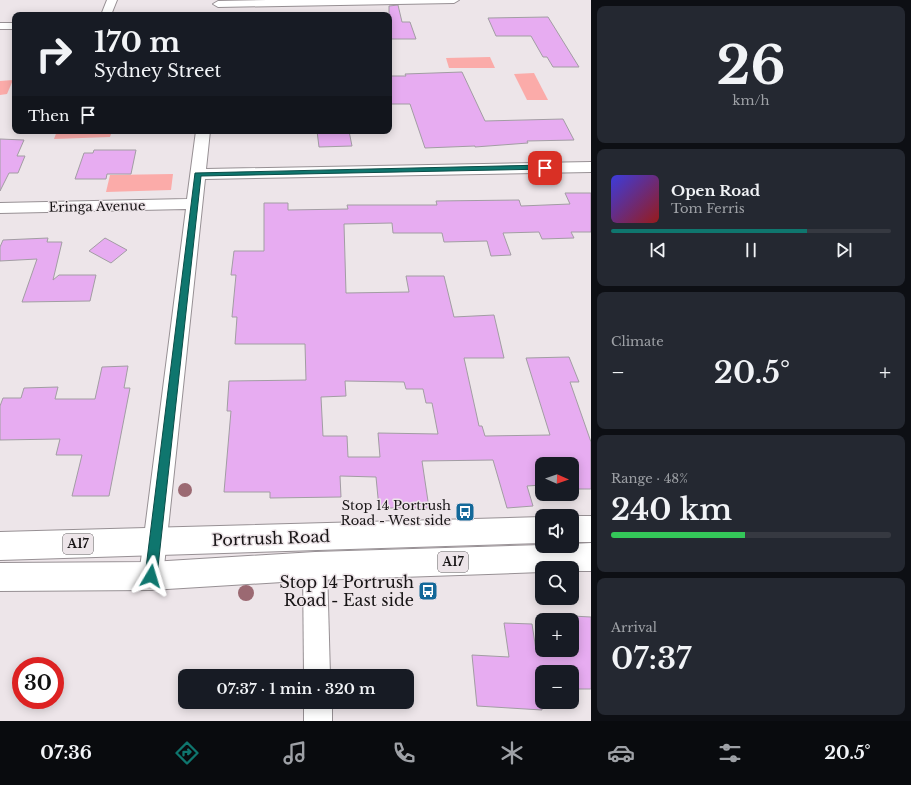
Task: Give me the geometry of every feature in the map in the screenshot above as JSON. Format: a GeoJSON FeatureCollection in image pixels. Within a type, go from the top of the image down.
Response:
{"type":"FeatureCollection","features":[{"type":"Feature","properties":{"kind":"highway"},"geometry":{"type":"LineString","coordinates":[[579,530],[591,529]]}},
{"type":"Feature","properties":{"kind":"highway","name":"Portrush Road"},"geometry":{"type":"LineString","coordinates":[[0,546],[535,530]]}},
{"type":"Feature","properties":{"kind":"highway","name":"A17"},"geometry":{"type":"LineString","coordinates":[[0,577],[151,576],[315,566],[591,557]]}},
{"type":"Feature","properties":{"kind":"street"},"geometry":{"type":"LineString","coordinates":[[107,12],[112,0]]}},
{"type":"Feature","properties":{"kind":"street"},"geometry":{"type":"LineString","coordinates":[[216,12],[218,2],[454,0]]}},
{"type":"Feature","properties":{"kind":"street"},"geometry":{"type":"LineString","coordinates":[[0,26],[12,26]]}},
{"type":"Feature","properties":{"kind":"street"},"geometry":{"type":"LineString","coordinates":[[151,576],[203,134]]}},
{"type":"Feature","properties":{"kind":"street"},"geometry":{"type":"LineString","coordinates":[[198,174],[591,167]]}},
{"type":"Feature","properties":{"kind":"street","name":"Eringa Avenue"},"geometry":{"type":"LineString","coordinates":[[0,208],[194,204]]}},
{"type":"Feature","properties":{"kind":"street"},"geometry":{"type":"LineString","coordinates":[[315,566],[317,669]]}},
{"type":"Feature","properties":{"kind":"street"},"geometry":{"type":"LineString","coordinates":[[318,709],[318,721]]}},
{"type":"Feature","properties":{"kind":"shaded area"},"geometry":{"type":"Polygon","coordinates":[[[490,57],[495,68],[449,68],[446,58],[490,57]]]}},
{"type":"Feature","properties":{"kind":"shaded area"},"geometry":{"type":"Polygon","coordinates":[[[534,73],[548,100],[527,100],[514,74],[534,73]]]}},
{"type":"Feature","properties":{"kind":"shaded area"},"geometry":{"type":"Polygon","coordinates":[[[12,80],[7,94],[0,95],[0,81],[12,80]]]}},
{"type":"Feature","properties":{"kind":"shaded area"},"geometry":{"type":"Polygon","coordinates":[[[56,134],[111,134],[110,137],[54,139],[56,134]]]}},
{"type":"Feature","properties":{"kind":"shaded area"},"geometry":{"type":"Polygon","coordinates":[[[173,174],[171,190],[106,192],[110,175],[173,174]]]}},
{"type":"Feature","properties":{"kind":"building"},"geometry":{"type":"Polygon","coordinates":[[[398,5],[402,22],[410,22],[416,39],[392,39],[392,12],[389,12],[389,6],[398,5]]]}},
{"type":"Feature","properties":{"kind":"building"},"geometry":{"type":"Polygon","coordinates":[[[548,17],[579,67],[553,67],[547,57],[543,57],[531,36],[496,36],[488,18],[548,17]]]}},
{"type":"Feature","properties":{"kind":"building"},"geometry":{"type":"Polygon","coordinates":[[[462,72],[485,121],[563,119],[574,140],[527,141],[528,143],[475,147],[425,148],[410,104],[392,104],[392,76],[406,76],[405,74],[462,72]]]}},
{"type":"Feature","properties":{"kind":"building"},"geometry":{"type":"Polygon","coordinates":[[[317,134],[350,134],[352,146],[319,147],[317,134]]]}},
{"type":"Feature","properties":{"kind":"building"},"geometry":{"type":"Polygon","coordinates":[[[0,139],[24,140],[17,156],[25,156],[18,173],[9,173],[0,191],[0,139]]]}},
{"type":"Feature","properties":{"kind":"building"},"geometry":{"type":"Polygon","coordinates":[[[94,150],[136,150],[131,174],[107,174],[106,179],[75,179],[84,153],[93,153],[94,150]]]}},
{"type":"Feature","properties":{"kind":"building"},"geometry":{"type":"Polygon","coordinates":[[[565,193],[591,193],[591,232],[571,232],[574,238],[542,239],[539,232],[503,233],[511,255],[491,256],[487,241],[444,242],[442,233],[393,233],[392,223],[344,224],[346,293],[409,292],[406,276],[444,276],[454,317],[494,315],[504,358],[464,358],[479,426],[482,426],[485,436],[550,435],[526,358],[569,357],[579,382],[570,382],[591,442],[591,489],[579,489],[579,457],[535,457],[535,485],[527,486],[533,506],[507,508],[493,460],[422,461],[429,508],[379,508],[376,477],[340,476],[341,497],[270,498],[270,492],[224,492],[231,411],[227,411],[229,381],[306,380],[305,344],[235,344],[237,317],[232,317],[236,275],[231,275],[234,251],[264,251],[264,203],[288,203],[288,210],[348,209],[347,205],[437,205],[436,201],[519,200],[521,206],[570,204],[565,193]],[[345,381],[346,396],[321,397],[323,436],[347,436],[348,457],[380,457],[378,433],[438,434],[432,403],[426,403],[423,389],[406,389],[404,382],[345,381]]]}},
{"type":"Feature","properties":{"kind":"building"},"geometry":{"type":"Polygon","coordinates":[[[48,238],[47,242],[62,242],[53,280],[59,275],[96,275],[90,301],[22,302],[37,259],[0,261],[0,247],[3,240],[48,238]]]}},
{"type":"Feature","properties":{"kind":"building"},"geometry":{"type":"Polygon","coordinates":[[[105,238],[127,250],[111,263],[89,251],[105,238]]]}},
{"type":"Feature","properties":{"kind":"building"},"geometry":{"type":"Polygon","coordinates":[[[128,366],[124,388],[130,388],[109,496],[72,496],[82,455],[56,455],[60,439],[0,440],[0,406],[3,398],[21,398],[24,388],[58,387],[55,399],[95,399],[102,367],[128,366]]]}},
{"type":"Feature","properties":{"kind":"building"},"geometry":{"type":"Polygon","coordinates":[[[579,616],[591,617],[591,689],[579,689],[579,665],[535,665],[535,709],[542,710],[477,706],[472,655],[509,657],[504,623],[532,624],[535,644],[535,657],[579,657],[579,616]]]}},
{"type":"Feature","properties":{"kind":"place","name":"Stop 14 Portrush Road - West side"},"geometry":{"type":"Point","coordinates":[465,512]}},
{"type":"Feature","properties":{"kind":"place","name":"Stop 14 Portrush Road - East side"},"geometry":{"type":"Point","coordinates":[428,591]}},
{"type":"Feature","properties":{"kind":"route"},"geometry":{"type":"LineString","coordinates":[[151,576],[198,174],[545,168]]}}]}
